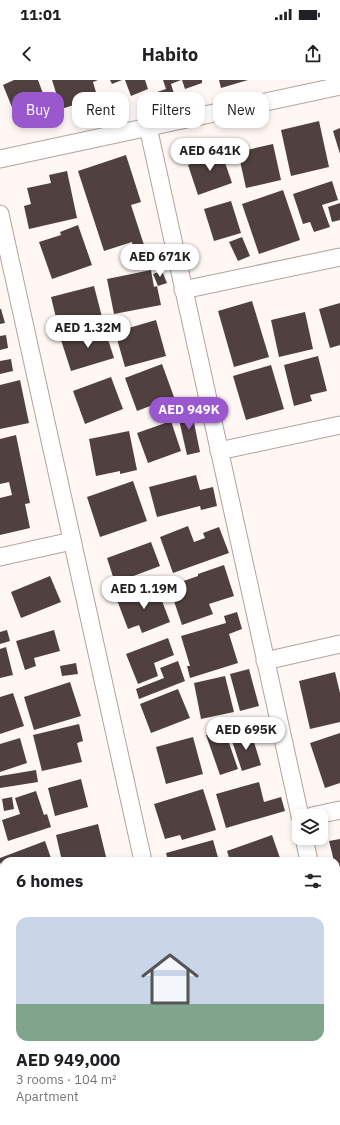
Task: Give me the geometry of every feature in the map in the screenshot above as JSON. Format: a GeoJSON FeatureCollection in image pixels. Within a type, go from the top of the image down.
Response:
{"type":"FeatureCollection","features":[{"type":"Feature","properties":{"kind":"street"},"geometry":{"type":"LineString","coordinates":[[205,115],[340,86]]}},
{"type":"Feature","properties":{"kind":"street"},"geometry":{"type":"LineString","coordinates":[[0,159],[143,128]]}},
{"type":"Feature","properties":{"kind":"street"},"geometry":{"type":"LineString","coordinates":[[148,128],[298,809]]}},
{"type":"Feature","properties":{"kind":"street"},"geometry":{"type":"LineString","coordinates":[[0,214],[142,857]]}},
{"type":"Feature","properties":{"kind":"street"},"geometry":{"type":"LineString","coordinates":[[183,290],[340,257]]}},
{"type":"Feature","properties":{"kind":"street"},"geometry":{"type":"LineString","coordinates":[[219,451],[340,425]]}},
{"type":"Feature","properties":{"kind":"street"},"geometry":{"type":"LineString","coordinates":[[0,557],[72,541]]}},
{"type":"Feature","properties":{"kind":"street"},"geometry":{"type":"LineString","coordinates":[[265,661],[340,644]]}},
{"type":"Feature","properties":{"kind":"street"},"geometry":{"type":"LineString","coordinates":[[328,813],[340,810]]}},
{"type":"Feature","properties":{"kind":"street"},"geometry":{"type":"LineString","coordinates":[[306,845],[309,857]]}},
{"type":"Feature","properties":{"kind":"building"},"geometry":{"type":"Polygon","coordinates":[[[14,80],[38,80],[42,92],[12,92],[12,107],[3,85],[14,80]]]}},
{"type":"Feature","properties":{"kind":"building"},"geometry":{"type":"Polygon","coordinates":[[[52,80],[98,80],[93,82],[96,92],[72,92],[72,106],[64,108],[64,92],[56,92],[52,80]]]}},
{"type":"Feature","properties":{"kind":"building"},"geometry":{"type":"Polygon","coordinates":[[[110,80],[122,80],[112,84],[110,80]]]}},
{"type":"Feature","properties":{"kind":"building"},"geometry":{"type":"Polygon","coordinates":[[[125,80],[145,80],[148,89],[137,92],[137,94],[131,96],[125,80]]]}},
{"type":"Feature","properties":{"kind":"building"},"geometry":{"type":"Polygon","coordinates":[[[163,80],[181,80],[171,84],[173,92],[157,92],[166,89],[163,80]]]}},
{"type":"Feature","properties":{"kind":"building"},"geometry":{"type":"Polygon","coordinates":[[[182,80],[202,80],[202,83],[185,89],[182,80]]]}},
{"type":"Feature","properties":{"kind":"building"},"geometry":{"type":"Polygon","coordinates":[[[219,80],[248,80],[221,88],[219,80]]]}},
{"type":"Feature","properties":{"kind":"building"},"geometry":{"type":"Polygon","coordinates":[[[319,121],[329,167],[291,176],[281,130],[319,121]]]}},
{"type":"Feature","properties":{"kind":"building"},"geometry":{"type":"Polygon","coordinates":[[[340,128],[340,154],[333,131],[340,128]]]}},
{"type":"Feature","properties":{"kind":"building"},"geometry":{"type":"Polygon","coordinates":[[[273,144],[281,180],[246,188],[238,152],[273,144]]]}},
{"type":"Feature","properties":{"kind":"building"},"geometry":{"type":"Polygon","coordinates":[[[220,148],[232,183],[198,195],[188,165],[202,160],[200,155],[220,148]]]}},
{"type":"Feature","properties":{"kind":"building"},"geometry":{"type":"Polygon","coordinates":[[[126,155],[141,202],[131,205],[144,245],[133,248],[132,242],[104,251],[78,171],[126,155]]]}},
{"type":"Feature","properties":{"kind":"building"},"geometry":{"type":"Polygon","coordinates":[[[67,171],[77,218],[29,229],[24,206],[31,204],[27,188],[51,183],[49,175],[67,171]]]}},
{"type":"Feature","properties":{"kind":"building"},"geometry":{"type":"Polygon","coordinates":[[[332,181],[338,200],[322,205],[330,227],[314,232],[310,222],[303,224],[293,194],[332,181]]]}},
{"type":"Feature","properties":{"kind":"building"},"geometry":{"type":"Polygon","coordinates":[[[283,190],[300,240],[259,254],[242,204],[283,190]]]}},
{"type":"Feature","properties":{"kind":"building"},"geometry":{"type":"Polygon","coordinates":[[[231,201],[241,233],[214,241],[204,209],[231,201]]]}},
{"type":"Feature","properties":{"kind":"building"},"geometry":{"type":"Polygon","coordinates":[[[340,203],[340,220],[332,222],[328,207],[340,203]]]}},
{"type":"Feature","properties":{"kind":"building"},"geometry":{"type":"Polygon","coordinates":[[[78,225],[92,265],[52,279],[39,242],[61,235],[60,232],[78,225]]]}},
{"type":"Feature","properties":{"kind":"building"},"geometry":{"type":"Polygon","coordinates":[[[242,237],[250,256],[238,261],[229,242],[242,237]]]}},
{"type":"Feature","properties":{"kind":"building"},"geometry":{"type":"Polygon","coordinates":[[[151,270],[154,287],[157,286],[161,305],[114,314],[107,279],[151,270]]]}},
{"type":"Feature","properties":{"kind":"building"},"geometry":{"type":"Polygon","coordinates":[[[162,271],[167,283],[158,286],[153,274],[162,271]]]}},
{"type":"Feature","properties":{"kind":"building"},"geometry":{"type":"Polygon","coordinates":[[[94,286],[102,317],[58,326],[51,297],[94,286]]]}},
{"type":"Feature","properties":{"kind":"building"},"geometry":{"type":"Polygon","coordinates":[[[252,301],[269,357],[234,367],[218,311],[252,301]]]}},
{"type":"Feature","properties":{"kind":"building"},"geometry":{"type":"Polygon","coordinates":[[[340,303],[340,345],[330,348],[319,309],[340,303]]]}},
{"type":"Feature","properties":{"kind":"building"},"geometry":{"type":"Polygon","coordinates":[[[0,309],[5,323],[0,324],[0,309]]]}},
{"type":"Feature","properties":{"kind":"building"},"geometry":{"type":"Polygon","coordinates":[[[305,312],[313,349],[279,357],[271,320],[305,312]]]}},
{"type":"Feature","properties":{"kind":"building"},"geometry":{"type":"Polygon","coordinates":[[[156,320],[166,356],[125,367],[115,332],[156,320]]]}},
{"type":"Feature","properties":{"kind":"building"},"geometry":{"type":"Polygon","coordinates":[[[104,327],[114,358],[71,371],[61,340],[104,327]]]}},
{"type":"Feature","properties":{"kind":"building"},"geometry":{"type":"Polygon","coordinates":[[[6,335],[8,348],[0,350],[0,336],[6,335]]]}},
{"type":"Feature","properties":{"kind":"building"},"geometry":{"type":"Polygon","coordinates":[[[318,356],[327,391],[310,395],[312,401],[294,406],[284,365],[318,356]]]}},
{"type":"Feature","properties":{"kind":"building"},"geometry":{"type":"Polygon","coordinates":[[[11,359],[13,371],[0,374],[0,361],[11,359]]]}},
{"type":"Feature","properties":{"kind":"building"},"geometry":{"type":"Polygon","coordinates":[[[162,364],[174,397],[137,411],[125,378],[162,364]]]}},
{"type":"Feature","properties":{"kind":"building"},"geometry":{"type":"Polygon","coordinates":[[[271,365],[284,409],[246,420],[233,376],[271,365]]]}},
{"type":"Feature","properties":{"kind":"building"},"geometry":{"type":"Polygon","coordinates":[[[111,377],[123,409],[85,424],[73,391],[111,377]]]}},
{"type":"Feature","properties":{"kind":"building"},"geometry":{"type":"Polygon","coordinates":[[[20,380],[29,423],[0,429],[0,385],[20,380]]]}},
{"type":"Feature","properties":{"kind":"building"},"geometry":{"type":"Polygon","coordinates":[[[191,408],[200,452],[187,455],[177,411],[191,408]]]}},
{"type":"Feature","properties":{"kind":"building"},"geometry":{"type":"Polygon","coordinates":[[[171,421],[181,451],[148,463],[137,433],[171,421]]]}},
{"type":"Feature","properties":{"kind":"building"},"geometry":{"type":"Polygon","coordinates":[[[129,431],[137,470],[120,474],[120,471],[96,476],[89,439],[129,431]]]}},
{"type":"Feature","properties":{"kind":"building"},"geometry":{"type":"Polygon","coordinates":[[[16,435],[30,503],[25,504],[30,528],[0,535],[0,498],[12,495],[9,482],[0,484],[0,439],[16,435]]]}},
{"type":"Feature","properties":{"kind":"building"},"geometry":{"type":"Polygon","coordinates":[[[196,475],[200,490],[213,487],[217,506],[201,510],[200,506],[157,517],[149,487],[196,475]]]}},
{"type":"Feature","properties":{"kind":"building"},"geometry":{"type":"Polygon","coordinates":[[[133,481],[147,521],[100,537],[87,497],[133,481]]]}},
{"type":"Feature","properties":{"kind":"building"},"geometry":{"type":"Polygon","coordinates":[[[188,526],[194,542],[205,538],[203,533],[219,527],[229,553],[173,573],[160,537],[188,526]]]}},
{"type":"Feature","properties":{"kind":"building"},"geometry":{"type":"Polygon","coordinates":[[[151,542],[160,566],[115,583],[107,558],[151,542]]]}},
{"type":"Feature","properties":{"kind":"building"},"geometry":{"type":"Polygon","coordinates":[[[224,565],[234,596],[209,604],[213,614],[182,625],[169,586],[224,565]]]}},
{"type":"Feature","properties":{"kind":"building"},"geometry":{"type":"Polygon","coordinates":[[[50,576],[61,602],[21,618],[11,592],[50,576]]]}},
{"type":"Feature","properties":{"kind":"building"},"geometry":{"type":"Polygon","coordinates":[[[156,585],[170,622],[142,633],[139,625],[128,629],[117,600],[156,585]]]}},
{"type":"Feature","properties":{"kind":"building"},"geometry":{"type":"Polygon","coordinates":[[[237,612],[242,629],[229,634],[238,663],[190,678],[187,666],[190,666],[181,636],[226,623],[224,616],[237,612]]]}},
{"type":"Feature","properties":{"kind":"building"},"geometry":{"type":"Polygon","coordinates":[[[7,630],[10,641],[0,644],[0,632],[7,630]]]}},
{"type":"Feature","properties":{"kind":"building"},"geometry":{"type":"Polygon","coordinates":[[[54,630],[60,651],[34,658],[36,666],[25,670],[16,641],[54,630]]]}},
{"type":"Feature","properties":{"kind":"building"},"geometry":{"type":"Polygon","coordinates":[[[168,638],[174,655],[154,663],[158,676],[138,684],[126,654],[168,638]]]}},
{"type":"Feature","properties":{"kind":"building"},"geometry":{"type":"Polygon","coordinates":[[[6,647],[13,675],[0,678],[0,649],[6,647]]]}},
{"type":"Feature","properties":{"kind":"building"},"geometry":{"type":"Polygon","coordinates":[[[178,661],[185,681],[139,699],[136,689],[164,678],[160,668],[178,661]]]}},
{"type":"Feature","properties":{"kind":"building"},"geometry":{"type":"Polygon","coordinates":[[[76,663],[78,674],[62,676],[60,666],[76,663]]]}},
{"type":"Feature","properties":{"kind":"building"},"geometry":{"type":"Polygon","coordinates":[[[249,669],[259,706],[240,711],[230,674],[249,669]]]}},
{"type":"Feature","properties":{"kind":"building"},"geometry":{"type":"Polygon","coordinates":[[[335,672],[340,693],[340,722],[310,729],[299,681],[335,672]]]}},
{"type":"Feature","properties":{"kind":"building"},"geometry":{"type":"Polygon","coordinates":[[[225,676],[234,712],[201,719],[194,683],[225,676]]]}},
{"type":"Feature","properties":{"kind":"building"},"geometry":{"type":"Polygon","coordinates":[[[70,682],[81,716],[34,730],[24,697],[70,682]]]}},
{"type":"Feature","properties":{"kind":"building"},"geometry":{"type":"Polygon","coordinates":[[[178,689],[190,718],[151,733],[140,704],[178,689]]]}},
{"type":"Feature","properties":{"kind":"building"},"geometry":{"type":"Polygon","coordinates":[[[13,693],[24,726],[0,734],[0,697],[13,693]]]}},
{"type":"Feature","properties":{"kind":"building"},"geometry":{"type":"Polygon","coordinates":[[[79,724],[83,741],[77,743],[82,762],[42,771],[33,735],[79,724]]]}},
{"type":"Feature","properties":{"kind":"building"},"geometry":{"type":"Polygon","coordinates":[[[216,731],[220,743],[228,740],[238,769],[220,775],[206,735],[216,731]]]}},
{"type":"Feature","properties":{"kind":"building"},"geometry":{"type":"Polygon","coordinates":[[[251,732],[261,765],[242,771],[231,738],[251,732]]]}},
{"type":"Feature","properties":{"kind":"building"},"geometry":{"type":"Polygon","coordinates":[[[340,733],[340,783],[325,788],[310,743],[340,733]]]}},
{"type":"Feature","properties":{"kind":"building"},"geometry":{"type":"Polygon","coordinates":[[[193,737],[203,774],[166,784],[156,747],[193,737]]]}},
{"type":"Feature","properties":{"kind":"building"},"geometry":{"type":"Polygon","coordinates":[[[20,738],[27,763],[0,772],[0,744],[20,738]]]}},
{"type":"Feature","properties":{"kind":"building"},"geometry":{"type":"Polygon","coordinates":[[[36,770],[38,782],[0,788],[0,776],[36,770]]]}},
{"type":"Feature","properties":{"kind":"building"},"geometry":{"type":"Polygon","coordinates":[[[81,779],[88,807],[55,816],[48,788],[81,779]]]}},
{"type":"Feature","properties":{"kind":"building"},"geometry":{"type":"Polygon","coordinates":[[[259,782],[264,802],[281,797],[285,811],[226,828],[216,794],[259,782]]]}},
{"type":"Feature","properties":{"kind":"building"},"geometry":{"type":"Polygon","coordinates":[[[203,789],[216,830],[182,840],[180,835],[165,839],[154,804],[203,789]]]}},
{"type":"Feature","properties":{"kind":"building"},"geometry":{"type":"Polygon","coordinates":[[[36,791],[44,815],[47,814],[51,827],[8,841],[2,820],[20,814],[15,798],[36,791]]]}},
{"type":"Feature","properties":{"kind":"building"},"geometry":{"type":"Polygon","coordinates":[[[12,797],[14,809],[4,811],[2,799],[12,797]]]}},
{"type":"Feature","properties":{"kind":"building"},"geometry":{"type":"Polygon","coordinates":[[[98,824],[106,857],[61,857],[56,835],[98,824]]]}},
{"type":"Feature","properties":{"kind":"building"},"geometry":{"type":"Polygon","coordinates":[[[272,835],[280,857],[229,857],[227,851],[272,835]]]}},
{"type":"Feature","properties":{"kind":"building"},"geometry":{"type":"Polygon","coordinates":[[[340,839],[340,857],[333,857],[329,841],[340,839]]]}},
{"type":"Feature","properties":{"kind":"building"},"geometry":{"type":"Polygon","coordinates":[[[213,840],[218,857],[167,857],[166,853],[213,840]]]}},
{"type":"Feature","properties":{"kind":"building"},"geometry":{"type":"Polygon","coordinates":[[[45,841],[51,857],[3,857],[45,841]]]}}]}
